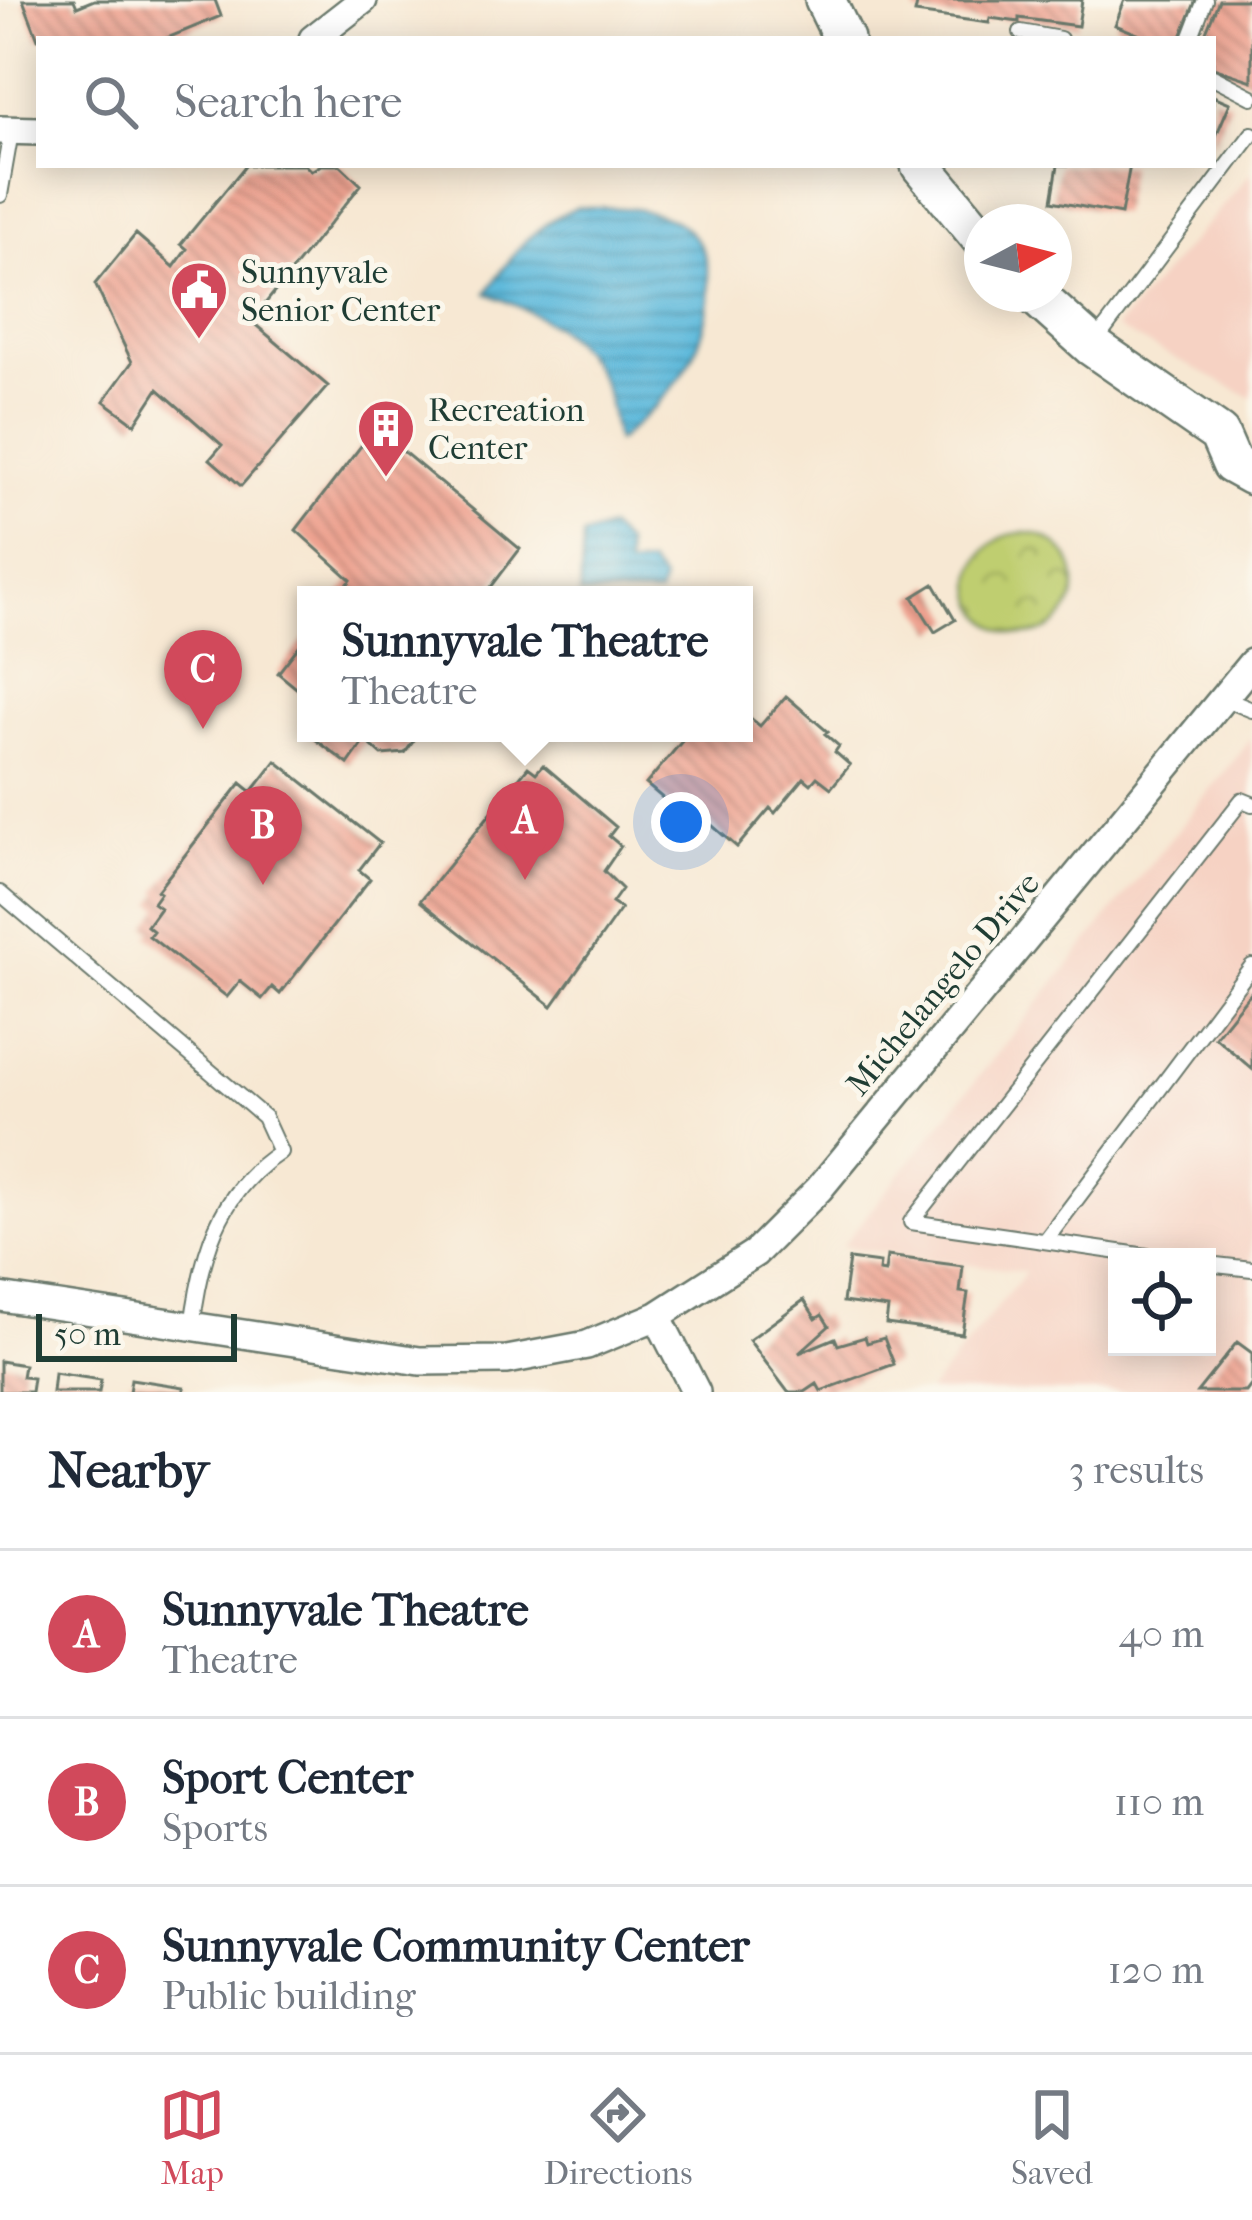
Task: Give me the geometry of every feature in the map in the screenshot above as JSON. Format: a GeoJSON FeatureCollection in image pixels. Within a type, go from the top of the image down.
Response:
{"type":"FeatureCollection","features":[{"type":"Feature","properties":{"kind":"main road"},"geometry":{"type":"LineString","coordinates":[[825,0],[843,36]]}},
{"type":"Feature","properties":{"kind":"main road"},"geometry":{"type":"LineString","coordinates":[[923,168],[964,217]]}},
{"type":"Feature","properties":{"kind":"main road"},"geometry":{"type":"LineString","coordinates":[[1054,312],[1092,346],[1235,433],[1232,464],[1252,475]]}},
{"type":"Feature","properties":{"kind":"street"},"geometry":{"type":"LineString","coordinates":[[317,36],[364,0]]}},
{"type":"Feature","properties":{"kind":"street","name":"Michelangelo Drive"},"geometry":{"type":"LineString","coordinates":[[0,1297],[420,1361],[507,1360],[587,1345],[657,1316],[755,1253],[819,1189],[1252,663]]}},
{"type":"Feature","properties":{"kind":"street"},"geometry":{"type":"LineString","coordinates":[[657,1316],[696,1392]]}},
{"type":"Feature","properties":{"kind":"lane"},"geometry":{"type":"LineString","coordinates":[[1191,36],[1205,0]]}},
{"type":"Feature","properties":{"kind":"lane"},"geometry":{"type":"LineString","coordinates":[[1021,32],[1043,36]]}},
{"type":"Feature","properties":{"kind":"lane"},"geometry":{"type":"LineString","coordinates":[[1216,78],[1252,97]]}},
{"type":"Feature","properties":{"kind":"lane"},"geometry":{"type":"LineString","coordinates":[[0,195],[17,131]]}},
{"type":"Feature","properties":{"kind":"lane"},"geometry":{"type":"LineString","coordinates":[[1092,346],[1252,134]]}},
{"type":"Feature","properties":{"kind":"lane"},"geometry":{"type":"LineString","coordinates":[[1225,699],[1252,710]]}},
{"type":"Feature","properties":{"kind":"lane"},"geometry":{"type":"LineString","coordinates":[[1108,1250],[911,1222],[1242,800],[1252,803]]}},
{"type":"Feature","properties":{"kind":"lane"},"geometry":{"type":"LineString","coordinates":[[0,893],[264,1118],[280,1152],[255,1168],[220,1213],[197,1288],[192,1327]]}},
{"type":"Feature","properties":{"kind":"lane"},"geometry":{"type":"LineString","coordinates":[[1045,1241],[1252,966]]}},
{"type":"Feature","properties":{"kind":"lane"},"geometry":{"type":"LineString","coordinates":[[1216,1265],[1252,1269]]}},
{"type":"Feature","properties":{"kind":"shaded area"},"geometry":{"type":"Polygon","coordinates":[[[1252,172],[1252,398],[1116,328],[1252,172]]]}},
{"type":"Feature","properties":{"kind":"shaded area"},"geometry":{"type":"Polygon","coordinates":[[[1252,738],[1252,1392],[928,1392],[1026,1272],[842,1246],[1252,738]]]}},
{"type":"Feature","properties":{"kind":"green space"},"geometry":{"type":"Polygon","coordinates":[[[1024,533],[1043,537],[1060,548],[1071,565],[1075,584],[1071,603],[1060,620],[1043,631],[1024,635],[1005,631],[988,620],[977,603],[973,584],[977,565],[988,548],[1005,537],[1024,533]]]}},
{"type":"Feature","properties":{"kind":"water"},"geometry":{"type":"Polygon","coordinates":[[[577,207],[642,210],[678,223],[705,256],[709,277],[705,323],[687,366],[662,399],[616,442],[606,392],[584,353],[540,317],[487,293],[525,242],[577,207]]]}},
{"type":"Feature","properties":{"kind":"water"},"geometry":{"type":"Polygon","coordinates":[[[609,528],[625,544],[627,567],[648,564],[663,580],[661,586],[580,586],[583,536],[609,528]]]}},
{"type":"Feature","properties":{"kind":"building"},"geometry":{"type":"Polygon","coordinates":[[[23,0],[74,0],[77,7],[94,0],[215,0],[221,16],[172,36],[37,36],[23,0]]]}},
{"type":"Feature","properties":{"kind":"building"},"geometry":{"type":"Polygon","coordinates":[[[918,0],[1082,0],[1078,26],[1019,18],[1019,22],[990,18],[989,23],[915,13],[918,0]]]}},
{"type":"Feature","properties":{"kind":"building"},"geometry":{"type":"Polygon","coordinates":[[[1125,0],[1196,0],[1181,36],[1142,36],[1115,25],[1125,0]]]}},
{"type":"Feature","properties":{"kind":"building"},"geometry":{"type":"Polygon","coordinates":[[[1219,0],[1252,0],[1252,81],[1216,69],[1216,36],[1204,36],[1219,0]]]}},
{"type":"Feature","properties":{"kind":"building"},"geometry":{"type":"Polygon","coordinates":[[[1216,97],[1230,103],[1216,136],[1216,97]]]}},
{"type":"Feature","properties":{"kind":"building","name":"Sunnyvale Senior Center"},"geometry":{"type":"Polygon","coordinates":[[[244,168],[343,168],[361,185],[251,321],[328,386],[241,486],[210,459],[222,445],[158,389],[135,424],[104,401],[132,362],[95,284],[136,234],[174,267],[187,249],[181,244],[244,168]]]}},
{"type":"Feature","properties":{"kind":"building"},"geometry":{"type":"Polygon","coordinates":[[[1058,168],[1129,168],[1121,214],[1052,201],[1058,168]]]}},
{"type":"Feature","properties":{"kind":"building","name":"Recreation Center"},"geometry":{"type":"Polygon","coordinates":[[[375,428],[520,549],[492,586],[346,586],[351,580],[296,530],[375,428]]]}},
{"type":"Feature","properties":{"kind":"building"},"geometry":{"type":"Polygon","coordinates":[[[934,584],[955,620],[935,632],[913,597],[934,584]]]}},
{"type":"Feature","properties":{"kind":"building"},"geometry":{"type":"Polygon","coordinates":[[[297,649],[297,689],[278,673],[297,649]]]}},
{"type":"Feature","properties":{"kind":"building"},"geometry":{"type":"Polygon","coordinates":[[[786,696],[828,732],[825,734],[839,746],[835,752],[850,765],[831,788],[817,777],[811,784],[804,778],[737,847],[699,814],[692,823],[646,784],[681,742],[753,742],[753,720],[760,726],[786,696]]]}},
{"type":"Feature","properties":{"kind":"building"},"geometry":{"type":"Polygon","coordinates":[[[319,742],[364,742],[348,764],[319,742]]]}},
{"type":"Feature","properties":{"kind":"building"},"geometry":{"type":"Polygon","coordinates":[[[367,742],[413,742],[405,753],[382,755],[367,742]]]}},
{"type":"Feature","properties":{"kind":"building"},"geometry":{"type":"Polygon","coordinates":[[[276,761],[380,843],[359,870],[370,879],[280,994],[272,987],[262,999],[240,981],[227,997],[149,936],[153,931],[147,926],[160,908],[153,903],[157,891],[241,783],[252,792],[276,761]]]}},
{"type":"Feature","properties":{"kind":"building"},"geometry":{"type":"Polygon","coordinates":[[[543,765],[616,827],[609,836],[621,846],[604,871],[622,889],[612,903],[621,909],[552,1006],[420,901],[528,767],[536,773],[543,765]]]}},
{"type":"Feature","properties":{"kind":"building"},"geometry":{"type":"Polygon","coordinates":[[[1252,991],[1252,1069],[1215,1037],[1252,991]]]}},
{"type":"Feature","properties":{"kind":"building"},"geometry":{"type":"Polygon","coordinates":[[[887,1256],[963,1266],[960,1292],[968,1293],[962,1334],[886,1324],[888,1308],[843,1302],[849,1259],[880,1263],[879,1271],[885,1272],[887,1256]]]}},
{"type":"Feature","properties":{"kind":"building"},"geometry":{"type":"Polygon","coordinates":[[[804,1300],[816,1319],[822,1315],[829,1326],[799,1353],[835,1338],[838,1345],[865,1337],[867,1343],[884,1338],[894,1364],[821,1391],[817,1384],[805,1392],[788,1392],[749,1340],[804,1300]]]}},
{"type":"Feature","properties":{"kind":"building"},"geometry":{"type":"Polygon","coordinates":[[[1237,1342],[1252,1353],[1252,1384],[1246,1392],[1197,1392],[1237,1342]]]}},
{"type":"Feature","properties":{"kind":"building"},"geometry":{"type":"Polygon","coordinates":[[[0,1361],[24,1365],[22,1377],[33,1378],[31,1392],[0,1392],[0,1361]]]}},
{"type":"Feature","properties":{"kind":"building"},"geometry":{"type":"Polygon","coordinates":[[[54,1373],[101,1380],[99,1392],[52,1392],[54,1373]]]}},
{"type":"Feature","properties":{"kind":"building"},"geometry":{"type":"Polygon","coordinates":[[[131,1379],[184,1387],[184,1392],[129,1392],[131,1379]]]}},
{"type":"Feature","properties":{"kind":"place","name":"Sunnyvale Senior Center"},"geometry":{"type":"Point","coordinates":[199,341]}},
{"type":"Feature","properties":{"kind":"place","name":"Recreation Center"},"geometry":{"type":"Point","coordinates":[386,479]}},
{"type":"Feature","properties":{"kind":"place","name":"Sunnyvale Community Center"},"geometry":{"type":"Point","coordinates":[203,729]}},
{"type":"Feature","properties":{"kind":"place","name":"Sunnyvale Theatre"},"geometry":{"type":"Point","coordinates":[525,880]}},
{"type":"Feature","properties":{"kind":"place","name":"Sport Center"},"geometry":{"type":"Point","coordinates":[263,885]}}]}
